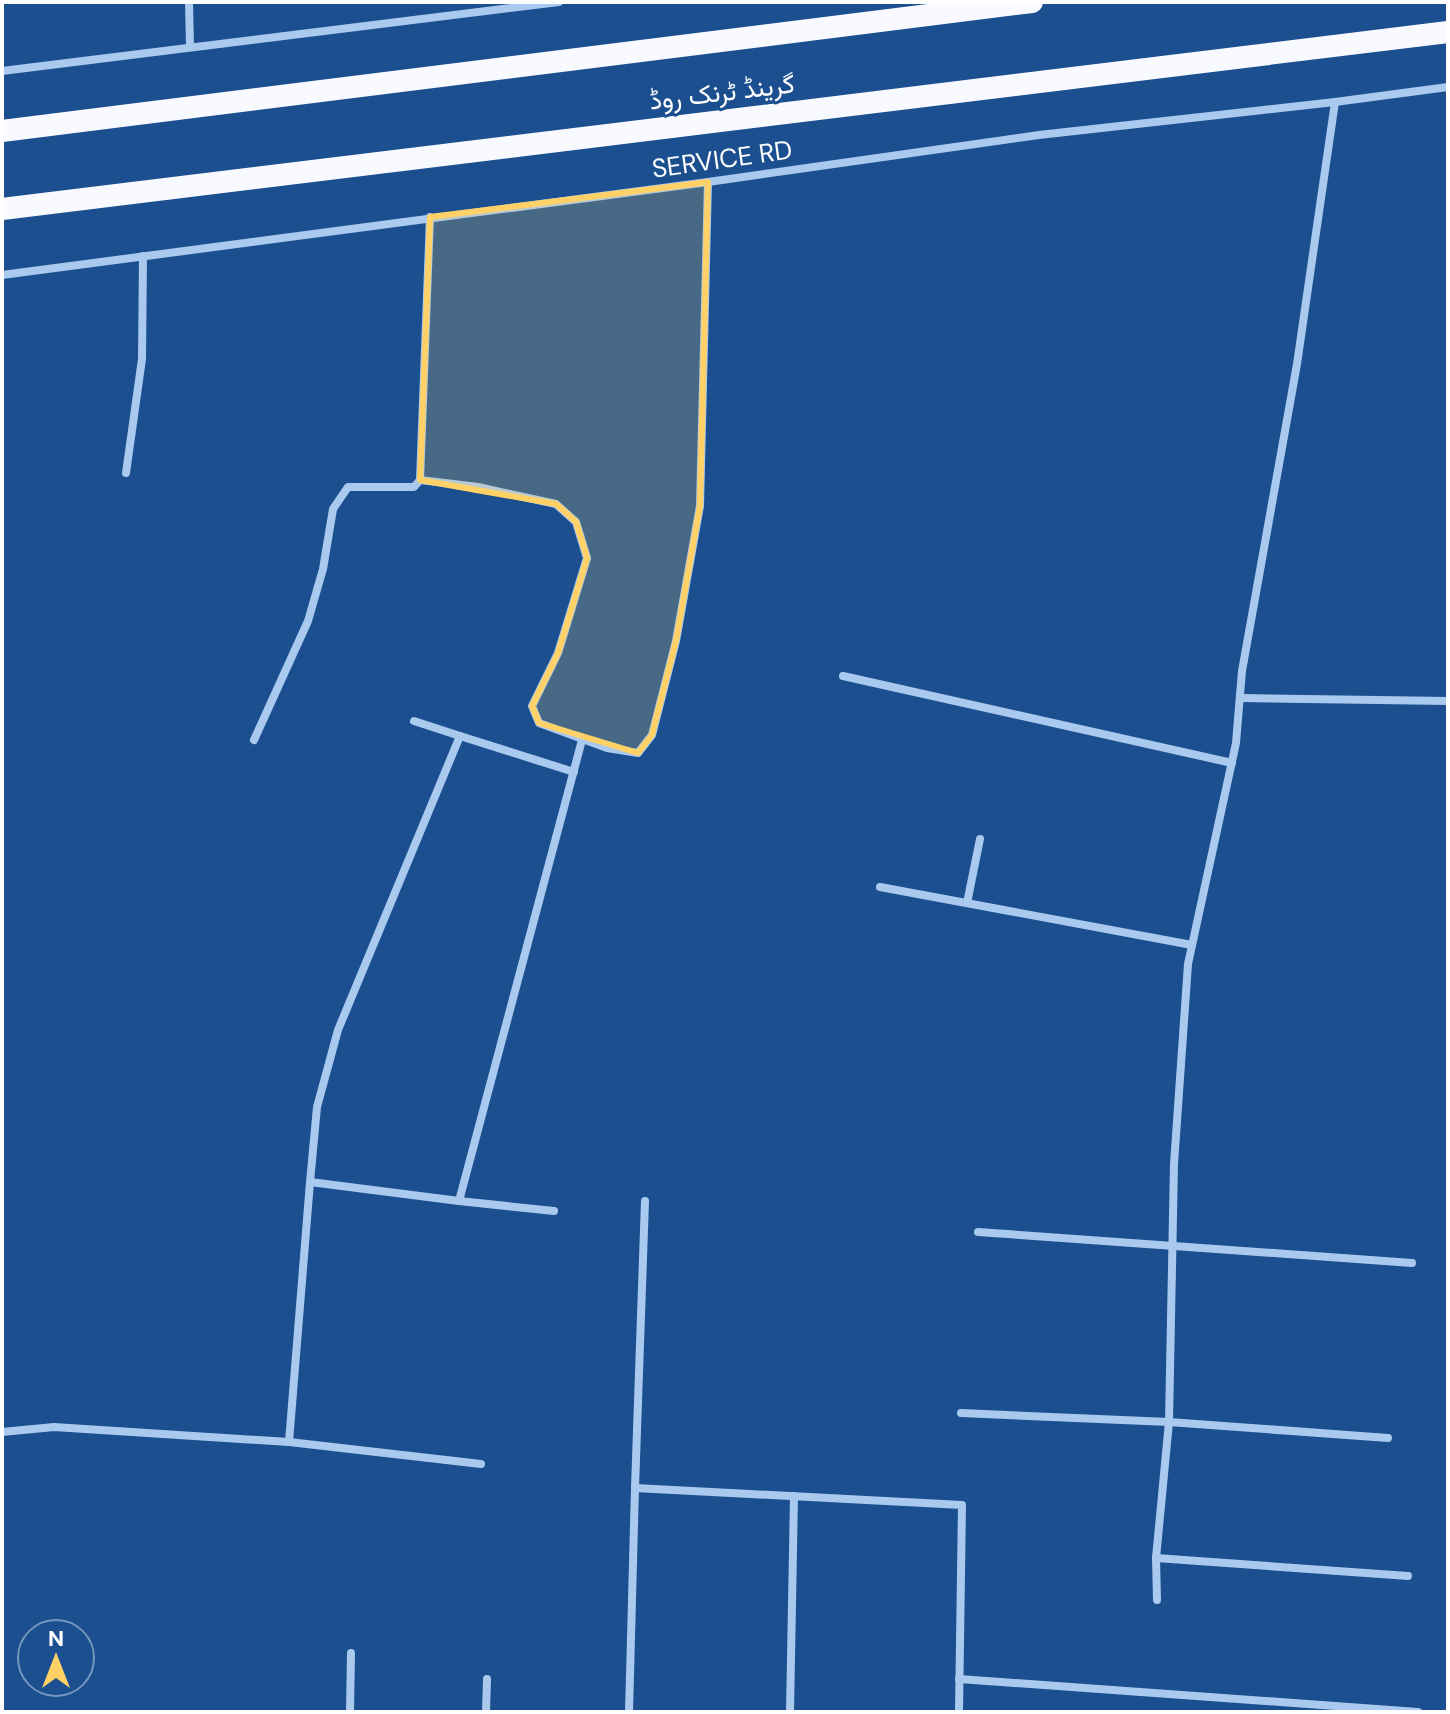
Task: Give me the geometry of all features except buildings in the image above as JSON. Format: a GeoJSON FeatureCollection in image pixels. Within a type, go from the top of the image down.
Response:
{"type":"FeatureCollection","features":[{"type":"Feature","properties":{"kind":"highway","name":"گرینڈ ٹرنک روڈ"},"geometry":{"type":"LineString","coordinates":[[2,131],[1032,2]]}},
{"type":"Feature","properties":{"kind":"highway","name":"گرینڈ ٹرنک روڈ"},"geometry":{"type":"LineString","coordinates":[[2,209],[1448,32]]}},
{"type":"Feature","properties":{"kind":"street"},"geometry":{"type":"LineString","coordinates":[[189,2],[190,47]]}},
{"type":"Feature","properties":{"kind":"street"},"geometry":{"type":"LineString","coordinates":[[2,71],[559,2]]}},
{"type":"Feature","properties":{"kind":"street","name":"SERVICE RD"},"geometry":{"type":"LineString","coordinates":[[2,275],[1039,135],[1448,87]]}},
{"type":"Feature","properties":{"kind":"street"},"geometry":{"type":"LineString","coordinates":[[1157,1600],[1156,1558],[1169,1422],[1174,1164],[1188,964],[1232,763],[1242,671],[1297,364],[1335,102]]}},
{"type":"Feature","properties":{"kind":"street"},"geometry":{"type":"LineString","coordinates":[[420,480],[478,487],[556,504],[576,522],[587,558],[558,653],[532,706],[539,723],[607,748],[638,753],[652,735],[676,641],[700,506],[708,182]]}},
{"type":"Feature","properties":{"kind":"street"},"geometry":{"type":"LineString","coordinates":[[254,740],[308,621],[323,569],[333,509],[348,487],[414,487],[420,480],[430,217]]}},
{"type":"Feature","properties":{"kind":"street"},"geometry":{"type":"LineString","coordinates":[[126,473],[142,359],[143,256]]}},
{"type":"Feature","properties":{"kind":"street"},"geometry":{"type":"LineString","coordinates":[[843,676],[1232,763]]}},
{"type":"Feature","properties":{"kind":"street"},"geometry":{"type":"LineString","coordinates":[[1241,698],[1448,701]]}},
{"type":"Feature","properties":{"kind":"street"},"geometry":{"type":"LineString","coordinates":[[414,721],[574,772]]}},
{"type":"Feature","properties":{"kind":"street"},"geometry":{"type":"LineString","coordinates":[[289,1442],[317,1107],[338,1030],[460,736]]}},
{"type":"Feature","properties":{"kind":"street"},"geometry":{"type":"LineString","coordinates":[[459,1201],[582,740]]}},
{"type":"Feature","properties":{"kind":"street"},"geometry":{"type":"LineString","coordinates":[[967,903],[980,839]]}},
{"type":"Feature","properties":{"kind":"street"},"geometry":{"type":"LineString","coordinates":[[880,887],[1192,945]]}},
{"type":"Feature","properties":{"kind":"street"},"geometry":{"type":"LineString","coordinates":[[310,1182],[554,1211]]}},
{"type":"Feature","properties":{"kind":"street"},"geometry":{"type":"LineString","coordinates":[[629,1712],[645,1201]]}},
{"type":"Feature","properties":{"kind":"street"},"geometry":{"type":"LineString","coordinates":[[978,1232],[1412,1263]]}},
{"type":"Feature","properties":{"kind":"street"},"geometry":{"type":"LineString","coordinates":[[961,1413],[1169,1422],[1388,1438]]}},
{"type":"Feature","properties":{"kind":"street"},"geometry":{"type":"LineString","coordinates":[[2,1432],[54,1427],[289,1442],[481,1464]]}},
{"type":"Feature","properties":{"kind":"street"},"geometry":{"type":"LineString","coordinates":[[635,1488],[962,1505],[959,1712]]}},
{"type":"Feature","properties":{"kind":"street"},"geometry":{"type":"LineString","coordinates":[[790,1712],[794,1496]]}},
{"type":"Feature","properties":{"kind":"street"},"geometry":{"type":"LineString","coordinates":[[1156,1558],[1408,1576]]}},
{"type":"Feature","properties":{"kind":"street"},"geometry":{"type":"LineString","coordinates":[[350,1712],[351,1653]]}},
{"type":"Feature","properties":{"kind":"street"},"geometry":{"type":"LineString","coordinates":[[486,1712],[487,1679]]}},
{"type":"Feature","properties":{"kind":"street"},"geometry":{"type":"LineString","coordinates":[[959,1679],[1418,1712]]}},
{"type":"Feature","properties":{"kind":"highlighted area"},"geometry":{"type":"Polygon","coordinates":[[[708,182],[700,506],[676,641],[652,735],[638,753],[539,723],[532,706],[558,653],[587,558],[576,522],[556,504],[420,480],[430,217],[708,182]]]}}]}
